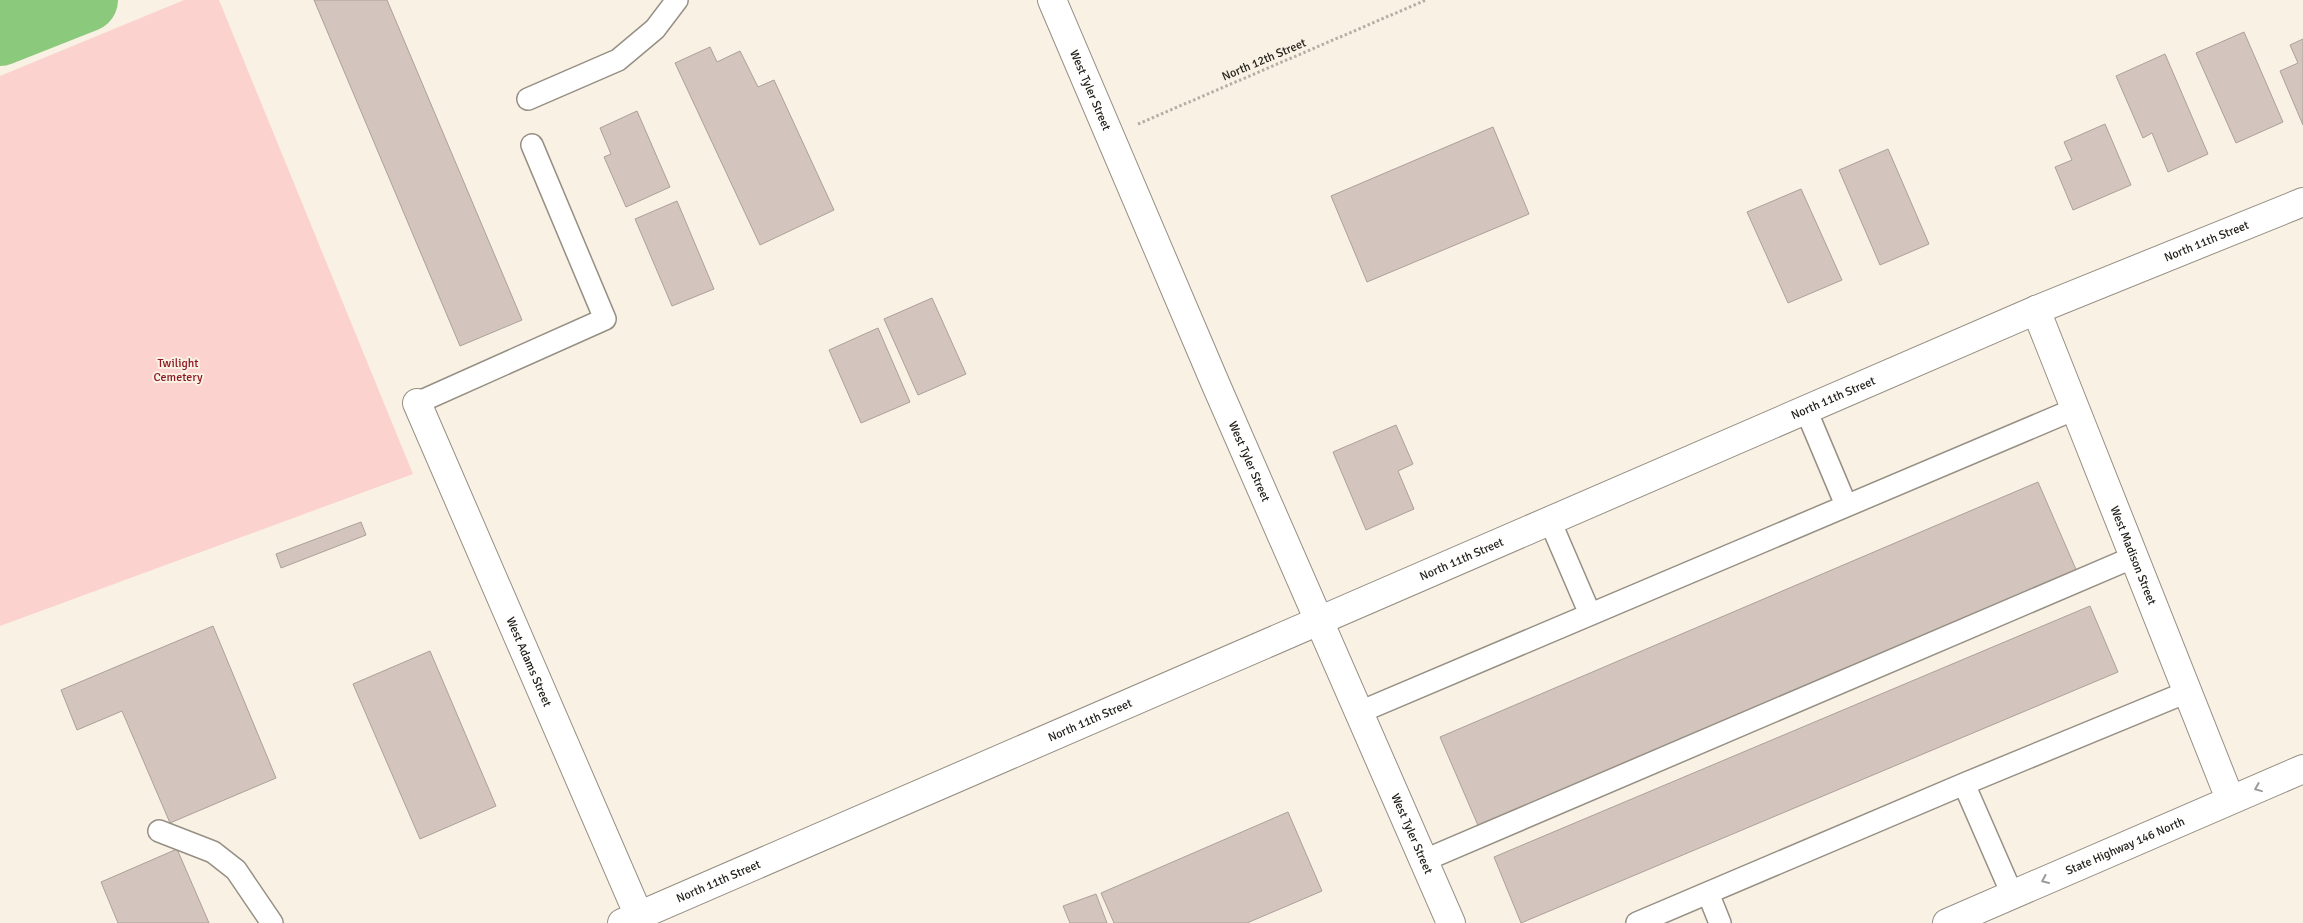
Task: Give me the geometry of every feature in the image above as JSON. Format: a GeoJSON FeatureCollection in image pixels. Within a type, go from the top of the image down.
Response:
{"type":"FeatureCollection","features":[{"type":"Feature","properties":{"kind":"street","name":"West Tyler Street"},"geometry":{"type":"LineString","coordinates":[[1052,0],[1216,385],[1451,923]]}},
{"type":"Feature","properties":{"kind":"street","name":"North 11th Street"},"geometry":{"type":"LineString","coordinates":[[634,921],[1320,620],[2036,310],[2303,202]]}},
{"type":"Feature","properties":{"kind":"street","name":"West Madison Street"},"geometry":{"type":"LineString","coordinates":[[2036,310],[2230,799]]}},
{"type":"Feature","properties":{"kind":"street","name":"West Adams Street"},"geometry":{"type":"LineString","coordinates":[[417,403],[634,921]]}},
{"type":"Feature","properties":{"kind":"street","name":"State Highway 146 North"},"geometry":{"type":"LineString","coordinates":[[1947,923],[2303,769]]}},
{"type":"Feature","properties":{"kind":"lane"},"geometry":{"type":"LineString","coordinates":[[528,99],[618,60],[655,29],[677,0]]}},
{"type":"Feature","properties":{"kind":"lane"},"geometry":{"type":"LineString","coordinates":[[417,403],[605,319],[532,145]]}},
{"type":"Feature","properties":{"kind":"lane"},"geometry":{"type":"LineString","coordinates":[[1360,712],[2074,408]]}},
{"type":"Feature","properties":{"kind":"lane"},"geometry":{"type":"LineString","coordinates":[[1806,410],[1846,505]]}},
{"type":"Feature","properties":{"kind":"lane"},"geometry":{"type":"LineString","coordinates":[[1550,521],[1590,614]]}},
{"type":"Feature","properties":{"kind":"lane"},"geometry":{"type":"LineString","coordinates":[[1425,860],[2134,557]]}},
{"type":"Feature","properties":{"kind":"lane"},"geometry":{"type":"LineString","coordinates":[[1637,923],[1964,784],[2187,692]]}},
{"type":"Feature","properties":{"kind":"lane"},"geometry":{"type":"LineString","coordinates":[[1964,784],[2012,894]]}},
{"type":"Feature","properties":{"kind":"lane"},"geometry":{"type":"LineString","coordinates":[[159,831],[213,852],[236,870],[272,923]]}},
{"type":"Feature","properties":{"kind":"lane"},"geometry":{"type":"LineString","coordinates":[[1708,893],[1720,923]]}},
{"type":"Feature","properties":{"kind":"path","name":"North 12th Street"},"geometry":{"type":"LineString","coordinates":[[1110,136],[1426,0]]}},
{"type":"Feature","properties":{"kind":"green space","name":"Twilight Cemetery"},"geometry":{"type":"Polygon","coordinates":[[[184,0],[219,0],[413,474],[0,626],[0,76],[184,0]]]}},
{"type":"Feature","properties":{"kind":"building"},"geometry":{"type":"Polygon","coordinates":[[[314,0],[387,0],[522,320],[460,346],[314,0]]]}},
{"type":"Feature","properties":{"kind":"building"},"geometry":{"type":"Polygon","coordinates":[[[2244,32],[2283,122],[2236,143],[2196,53],[2244,32]]]}},
{"type":"Feature","properties":{"kind":"building"},"geometry":{"type":"Polygon","coordinates":[[[2303,39],[2303,125],[2280,71],[2298,63],[2290,45],[2303,39]]]}},
{"type":"Feature","properties":{"kind":"building"},"geometry":{"type":"Polygon","coordinates":[[[710,47],[717,62],[740,51],[758,87],[774,80],[834,210],[760,245],[675,63],[710,47]]]}},
{"type":"Feature","properties":{"kind":"building"},"geometry":{"type":"Polygon","coordinates":[[[2165,54],[2208,154],[2168,172],[2152,133],[2143,138],[2116,76],[2165,54]]]}},
{"type":"Feature","properties":{"kind":"building"},"geometry":{"type":"Polygon","coordinates":[[[637,111],[670,187],[626,207],[604,157],[611,154],[600,128],[637,111]]]}},
{"type":"Feature","properties":{"kind":"building"},"geometry":{"type":"Polygon","coordinates":[[[2105,124],[2131,185],[2073,210],[2055,167],[2072,160],[2064,142],[2105,124]]]}},
{"type":"Feature","properties":{"kind":"building"},"geometry":{"type":"Polygon","coordinates":[[[1493,127],[1529,214],[1367,282],[1331,196],[1493,127]]]}},
{"type":"Feature","properties":{"kind":"building"},"geometry":{"type":"Polygon","coordinates":[[[1888,149],[1929,244],[1880,265],[1839,170],[1888,149]]]}},
{"type":"Feature","properties":{"kind":"building"},"geometry":{"type":"Polygon","coordinates":[[[1801,189],[1842,280],[1788,303],[1747,212],[1801,189]]]}},
{"type":"Feature","properties":{"kind":"building"},"geometry":{"type":"Polygon","coordinates":[[[677,201],[714,289],[672,306],[635,219],[677,201]]]}},
{"type":"Feature","properties":{"kind":"building"},"geometry":{"type":"Polygon","coordinates":[[[932,298],[966,374],[918,395],[884,319],[932,298]]]}},
{"type":"Feature","properties":{"kind":"building"},"geometry":{"type":"Polygon","coordinates":[[[878,328],[910,402],[861,423],[829,350],[878,328]]]}},
{"type":"Feature","properties":{"kind":"building"},"geometry":{"type":"Polygon","coordinates":[[[1396,425],[1413,464],[1398,471],[1414,509],[1366,530],[1333,452],[1396,425]]]}},
{"type":"Feature","properties":{"kind":"building"},"geometry":{"type":"Polygon","coordinates":[[[2038,482],[2078,574],[1480,830],[1440,737],[2038,482]]]}},
{"type":"Feature","properties":{"kind":"building"},"geometry":{"type":"Polygon","coordinates":[[[361,522],[366,535],[281,568],[276,554],[361,522]]]}},
{"type":"Feature","properties":{"kind":"building"},"geometry":{"type":"Polygon","coordinates":[[[2090,606],[2118,672],[1521,923],[1494,857],[2090,606]]]}},
{"type":"Feature","properties":{"kind":"building"},"geometry":{"type":"Polygon","coordinates":[[[213,626],[276,778],[170,823],[122,711],[77,730],[61,690],[213,626]]]}},
{"type":"Feature","properties":{"kind":"building"},"geometry":{"type":"Polygon","coordinates":[[[430,651],[496,806],[420,839],[353,684],[430,651]]]}},
{"type":"Feature","properties":{"kind":"building"},"geometry":{"type":"Polygon","coordinates":[[[1288,812],[1322,891],[1247,923],[1114,923],[1101,893],[1288,812]]]}},
{"type":"Feature","properties":{"kind":"building"},"geometry":{"type":"Polygon","coordinates":[[[177,849],[209,923],[118,923],[101,882],[177,849]]]}},
{"type":"Feature","properties":{"kind":"building"},"geometry":{"type":"Polygon","coordinates":[[[1096,894],[1107,923],[1070,923],[1063,906],[1096,894]]]}},
{"type":"Feature","properties":{"kind":"waterway"},"geometry":{"type":"LineString","coordinates":[[0,34],[86,0]]}}]}
